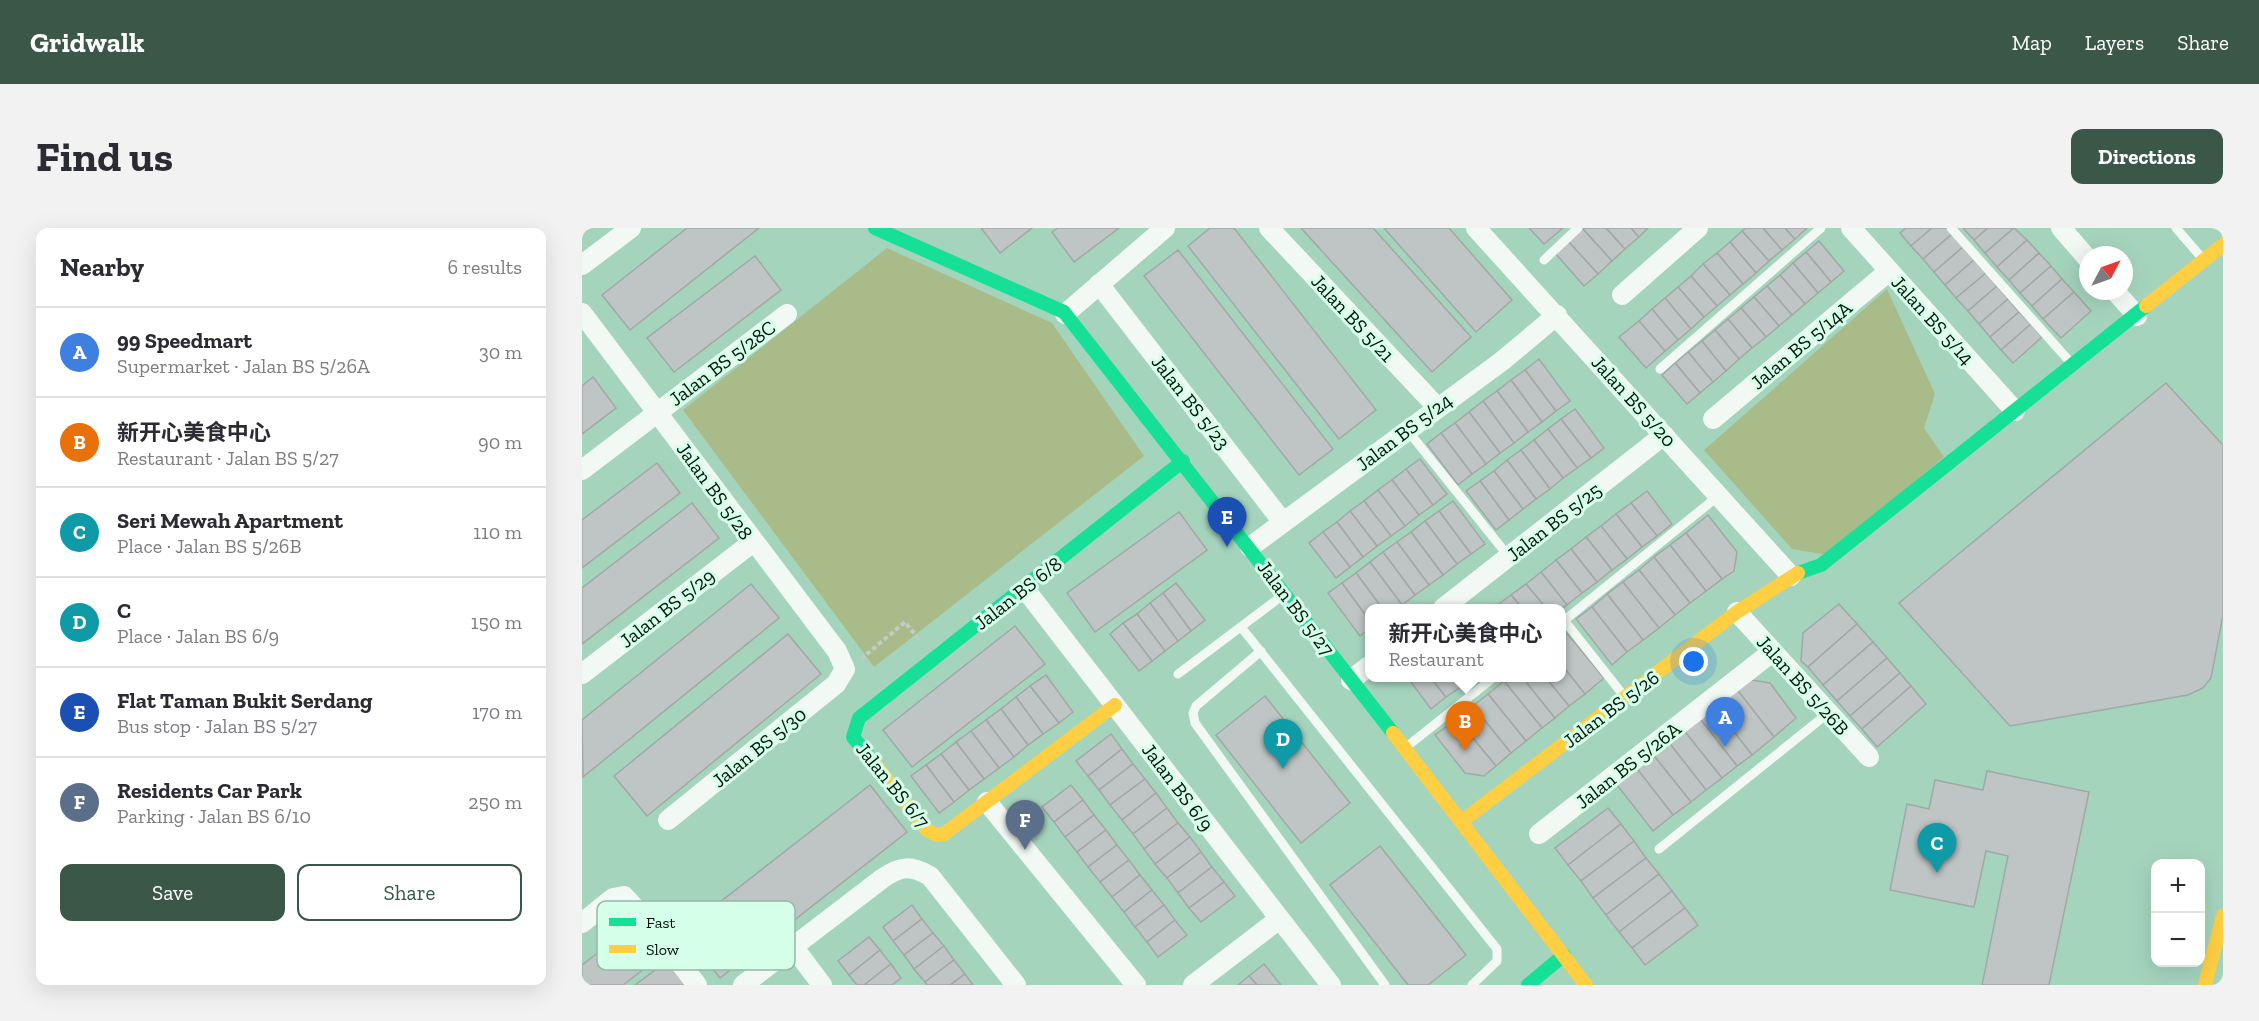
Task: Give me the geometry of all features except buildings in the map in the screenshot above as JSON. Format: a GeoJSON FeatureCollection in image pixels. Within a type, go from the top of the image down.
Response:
{"type":"FeatureCollection","features":[{"type":"Feature","properties":{"kind":"street"},"geometry":{"type":"LineString","coordinates":[[582,265],[631,228]]}},
{"type":"Feature","properties":{"kind":"street","name":"Jalan BS 5/27"},"geometry":{"type":"LineString","coordinates":[[875,228],[1065,314],[1250,547],[1586,985]]}},
{"type":"Feature","properties":{"kind":"street"},"geometry":{"type":"LineString","coordinates":[[1065,314],[1165,228]]}},
{"type":"Feature","properties":{"kind":"street","name":"Jalan BS 5/21"},"geometry":{"type":"LineString","coordinates":[[1269,228],[1437,407]]}},
{"type":"Feature","properties":{"kind":"street","name":"Jalan BS 5/20"},"geometry":{"type":"LineString","coordinates":[[1476,228],[1791,576]]}},
{"type":"Feature","properties":{"kind":"street"},"geometry":{"type":"LineString","coordinates":[[1622,295],[1698,228]]}},
{"type":"Feature","properties":{"kind":"street","name":"Jalan BS 5/14"},"geometry":{"type":"LineString","coordinates":[[1851,228],[2015,411]]}},
{"type":"Feature","properties":{"kind":"street"},"geometry":{"type":"LineString","coordinates":[[2061,228],[2079,249]]}},
{"type":"Feature","properties":{"kind":"street","name":"Jalan BS 5/26"},"geometry":{"type":"LineString","coordinates":[[1461,822],[1737,612],[1791,576],[1821,565],[2137,316],[2223,244]]}},
{"type":"Feature","properties":{"kind":"street","name":"Jalan BS 5/14A"},"geometry":{"type":"LineString","coordinates":[[1713,419],[1889,271]]}},
{"type":"Feature","properties":{"kind":"street","name":"Jalan BS 5/23"},"geometry":{"type":"LineString","coordinates":[[1099,284],[1282,521]]}},
{"type":"Feature","properties":{"kind":"street"},"geometry":{"type":"LineString","coordinates":[[2123,300],[2137,316]]}},
{"type":"Feature","properties":{"kind":"street","name":"Jalan BS 5/28"},"geometry":{"type":"LineString","coordinates":[[582,313],[837,651],[846,669]]}},
{"type":"Feature","properties":{"kind":"street","name":"Jalan BS 5/28C"},"geometry":{"type":"LineString","coordinates":[[582,470],[787,314]]}},
{"type":"Feature","properties":{"kind":"street","name":"Jalan BS 5/24"},"geometry":{"type":"LineString","coordinates":[[1250,547],[1282,521],[1502,361],[1557,315]]}},
{"type":"Feature","properties":{"kind":"street","name":"Jalan BS 5/25"},"geometry":{"type":"LineString","coordinates":[[1449,604],[1664,435]]}},
{"type":"Feature","properties":{"kind":"street","name":"Jalan BS 6/8"},"geometry":{"type":"LineString","coordinates":[[855,726],[859,718],[1025,589],[1183,461]]}},
{"type":"Feature","properties":{"kind":"street","name":"Jalan BS 5/29"},"geometry":{"type":"LineString","coordinates":[[582,674],[753,542]]}},
{"type":"Feature","properties":{"kind":"street","name":"Jalan BS 6/9"},"geometry":{"type":"LineString","coordinates":[[1025,589],[1278,920],[1331,985]]}},
{"type":"Feature","properties":{"kind":"street","name":"Jalan BS 5/26B"},"geometry":{"type":"LineString","coordinates":[[1737,612],[1827,714],[1869,757]]}},
{"type":"Feature","properties":{"kind":"street","name":"Jalan BS 5/26A"},"geometry":{"type":"LineString","coordinates":[[1539,834],[1772,652]]}},
{"type":"Feature","properties":{"kind":"street","name":"Jalan BS 5/30"},"geometry":{"type":"LineString","coordinates":[[668,820],[836,684],[846,669]]}},
{"type":"Feature","properties":{"kind":"street"},"geometry":{"type":"LineString","coordinates":[[1351,680],[1365,669]]}},
{"type":"Feature","properties":{"kind":"street","name":"Jalan BS 6/7"},"geometry":{"type":"LineString","coordinates":[[855,726],[853,737],[927,830],[936,836],[944,834],[1115,705]]}},
{"type":"Feature","properties":{"kind":"street"},"geometry":{"type":"LineString","coordinates":[[987,802],[1136,985]]}},
{"type":"Feature","properties":{"kind":"street"},"geometry":{"type":"LineString","coordinates":[[795,943],[898,868],[914,867],[930,876],[1016,985]]}},
{"type":"Feature","properties":{"kind":"street"},"geometry":{"type":"LineString","coordinates":[[609,901],[624,896],[629,901]]}},
{"type":"Feature","properties":{"kind":"street"},"geometry":{"type":"LineString","coordinates":[[582,923],[597,911]]}},
{"type":"Feature","properties":{"kind":"street"},"geometry":{"type":"LineString","coordinates":[[2205,985],[2223,916]]}},
{"type":"Feature","properties":{"kind":"street"},"geometry":{"type":"LineString","coordinates":[[1193,985],[1278,920]]}},
{"type":"Feature","properties":{"kind":"street"},"geometry":{"type":"LineString","coordinates":[[795,949],[822,985]]}},
{"type":"Feature","properties":{"kind":"street"},"geometry":{"type":"LineString","coordinates":[[1528,985],[1564,955]]}},
{"type":"Feature","properties":{"kind":"street"},"geometry":{"type":"LineString","coordinates":[[685,970],[697,985]]}},
{"type":"Feature","properties":{"kind":"street"},"geometry":{"type":"LineString","coordinates":[[743,985],[761,970]]}},
{"type":"Feature","properties":{"kind":"lane"},"geometry":{"type":"LineString","coordinates":[[1544,260],[1578,228]]}},
{"type":"Feature","properties":{"kind":"lane"},"geometry":{"type":"LineString","coordinates":[[1660,369],[1821,228]]}},
{"type":"Feature","properties":{"kind":"lane"},"geometry":{"type":"LineString","coordinates":[[1952,228],[2072,365]]}},
{"type":"Feature","properties":{"kind":"lane"},"geometry":{"type":"LineString","coordinates":[[2176,228],[2205,261]]}},
{"type":"Feature","properties":{"kind":"lane"},"geometry":{"type":"LineString","coordinates":[[1408,431],[1509,557]]}},
{"type":"Feature","properties":{"kind":"lane"},"geometry":{"type":"LineString","coordinates":[[1566,619],[1718,497]]}},
{"type":"Feature","properties":{"kind":"lane"},"geometry":{"type":"LineString","coordinates":[[1178,674],[1285,594]]}},
{"type":"Feature","properties":{"kind":"lane"},"geometry":{"type":"LineString","coordinates":[[1241,627],[1497,949],[1497,961],[1472,985]]}},
{"type":"Feature","properties":{"kind":"lane"},"geometry":{"type":"LineString","coordinates":[[1566,627],[1626,697]]}},
{"type":"Feature","properties":{"kind":"lane"},"geometry":{"type":"LineString","coordinates":[[1261,651],[1196,706],[1193,713],[1195,723],[1385,985]]}},
{"type":"Feature","properties":{"kind":"lane"},"geometry":{"type":"LineString","coordinates":[[1403,749],[1488,682]]}},
{"type":"Feature","properties":{"kind":"lane"},"geometry":{"type":"LineString","coordinates":[[1659,849],[1827,714]]}},
{"type":"Feature","properties":{"kind":"path"},"geometry":{"type":"LineString","coordinates":[[846,669],[905,622],[933,659]]}},
{"type":"Feature","properties":{"kind":"green space"},"geometry":{"type":"Polygon","coordinates":[[[887,248],[1052,323],[1144,456],[874,667],[683,410],[887,248]]]}},
{"type":"Feature","properties":{"kind":"green space"},"geometry":{"type":"Polygon","coordinates":[[[1887,289],[1935,394],[1924,428],[1944,457],[1827,555],[1792,549],[1704,450],[1887,289]]]}},
{"type":"Feature","properties":{"kind":"traffic: fast"},"geometry":{"type":"LineString","coordinates":[[875,228],[1064,312],[1393,733]]}},
{"type":"Feature","properties":{"kind":"traffic: fast"},"geometry":{"type":"LineString","coordinates":[[1798,573],[1821,565],[2146,306]]}},
{"type":"Feature","properties":{"kind":"traffic: fast"},"geometry":{"type":"LineString","coordinates":[[870,758],[853,737],[859,718],[1183,461]]}},
{"type":"Feature","properties":{"kind":"traffic: fast"},"geometry":{"type":"LineString","coordinates":[[1528,985],[1564,955]]}},
{"type":"Feature","properties":{"kind":"traffic: slow"},"geometry":{"type":"LineString","coordinates":[[2146,306],[2223,245]]}},
{"type":"Feature","properties":{"kind":"traffic: slow"},"geometry":{"type":"LineString","coordinates":[[1461,822],[1737,612],[1798,573]]}},
{"type":"Feature","properties":{"kind":"traffic: slow"},"geometry":{"type":"LineString","coordinates":[[870,758],[927,830],[936,835],[944,834],[1115,705]]}},
{"type":"Feature","properties":{"kind":"traffic: slow"},"geometry":{"type":"LineString","coordinates":[[1393,733],[1586,985]]}},
{"type":"Feature","properties":{"kind":"traffic: slow"},"geometry":{"type":"LineString","coordinates":[[2205,985],[2223,916]]}},
{"type":"Feature","properties":{"kind":"place","name":"Flat Taman Bukit Serdang"},"geometry":{"type":"Point","coordinates":[1227,547]}},
{"type":"Feature","properties":{"kind":"place","name":"99 Speedmart"},"geometry":{"type":"Point","coordinates":[1725,747]}},
{"type":"Feature","properties":{"kind":"place","name":"新开心美食中心"},"geometry":{"type":"Point","coordinates":[1465,751]}},
{"type":"Feature","properties":{"kind":"place","name":"C"},"geometry":{"type":"Point","coordinates":[1283,769]}},
{"type":"Feature","properties":{"kind":"place","name":"Residents Car Park"},"geometry":{"type":"Point","coordinates":[1025,850]}},
{"type":"Feature","properties":{"kind":"place","name":"Seri Mewah Apartment"},"geometry":{"type":"Point","coordinates":[1937,873]}}]}
